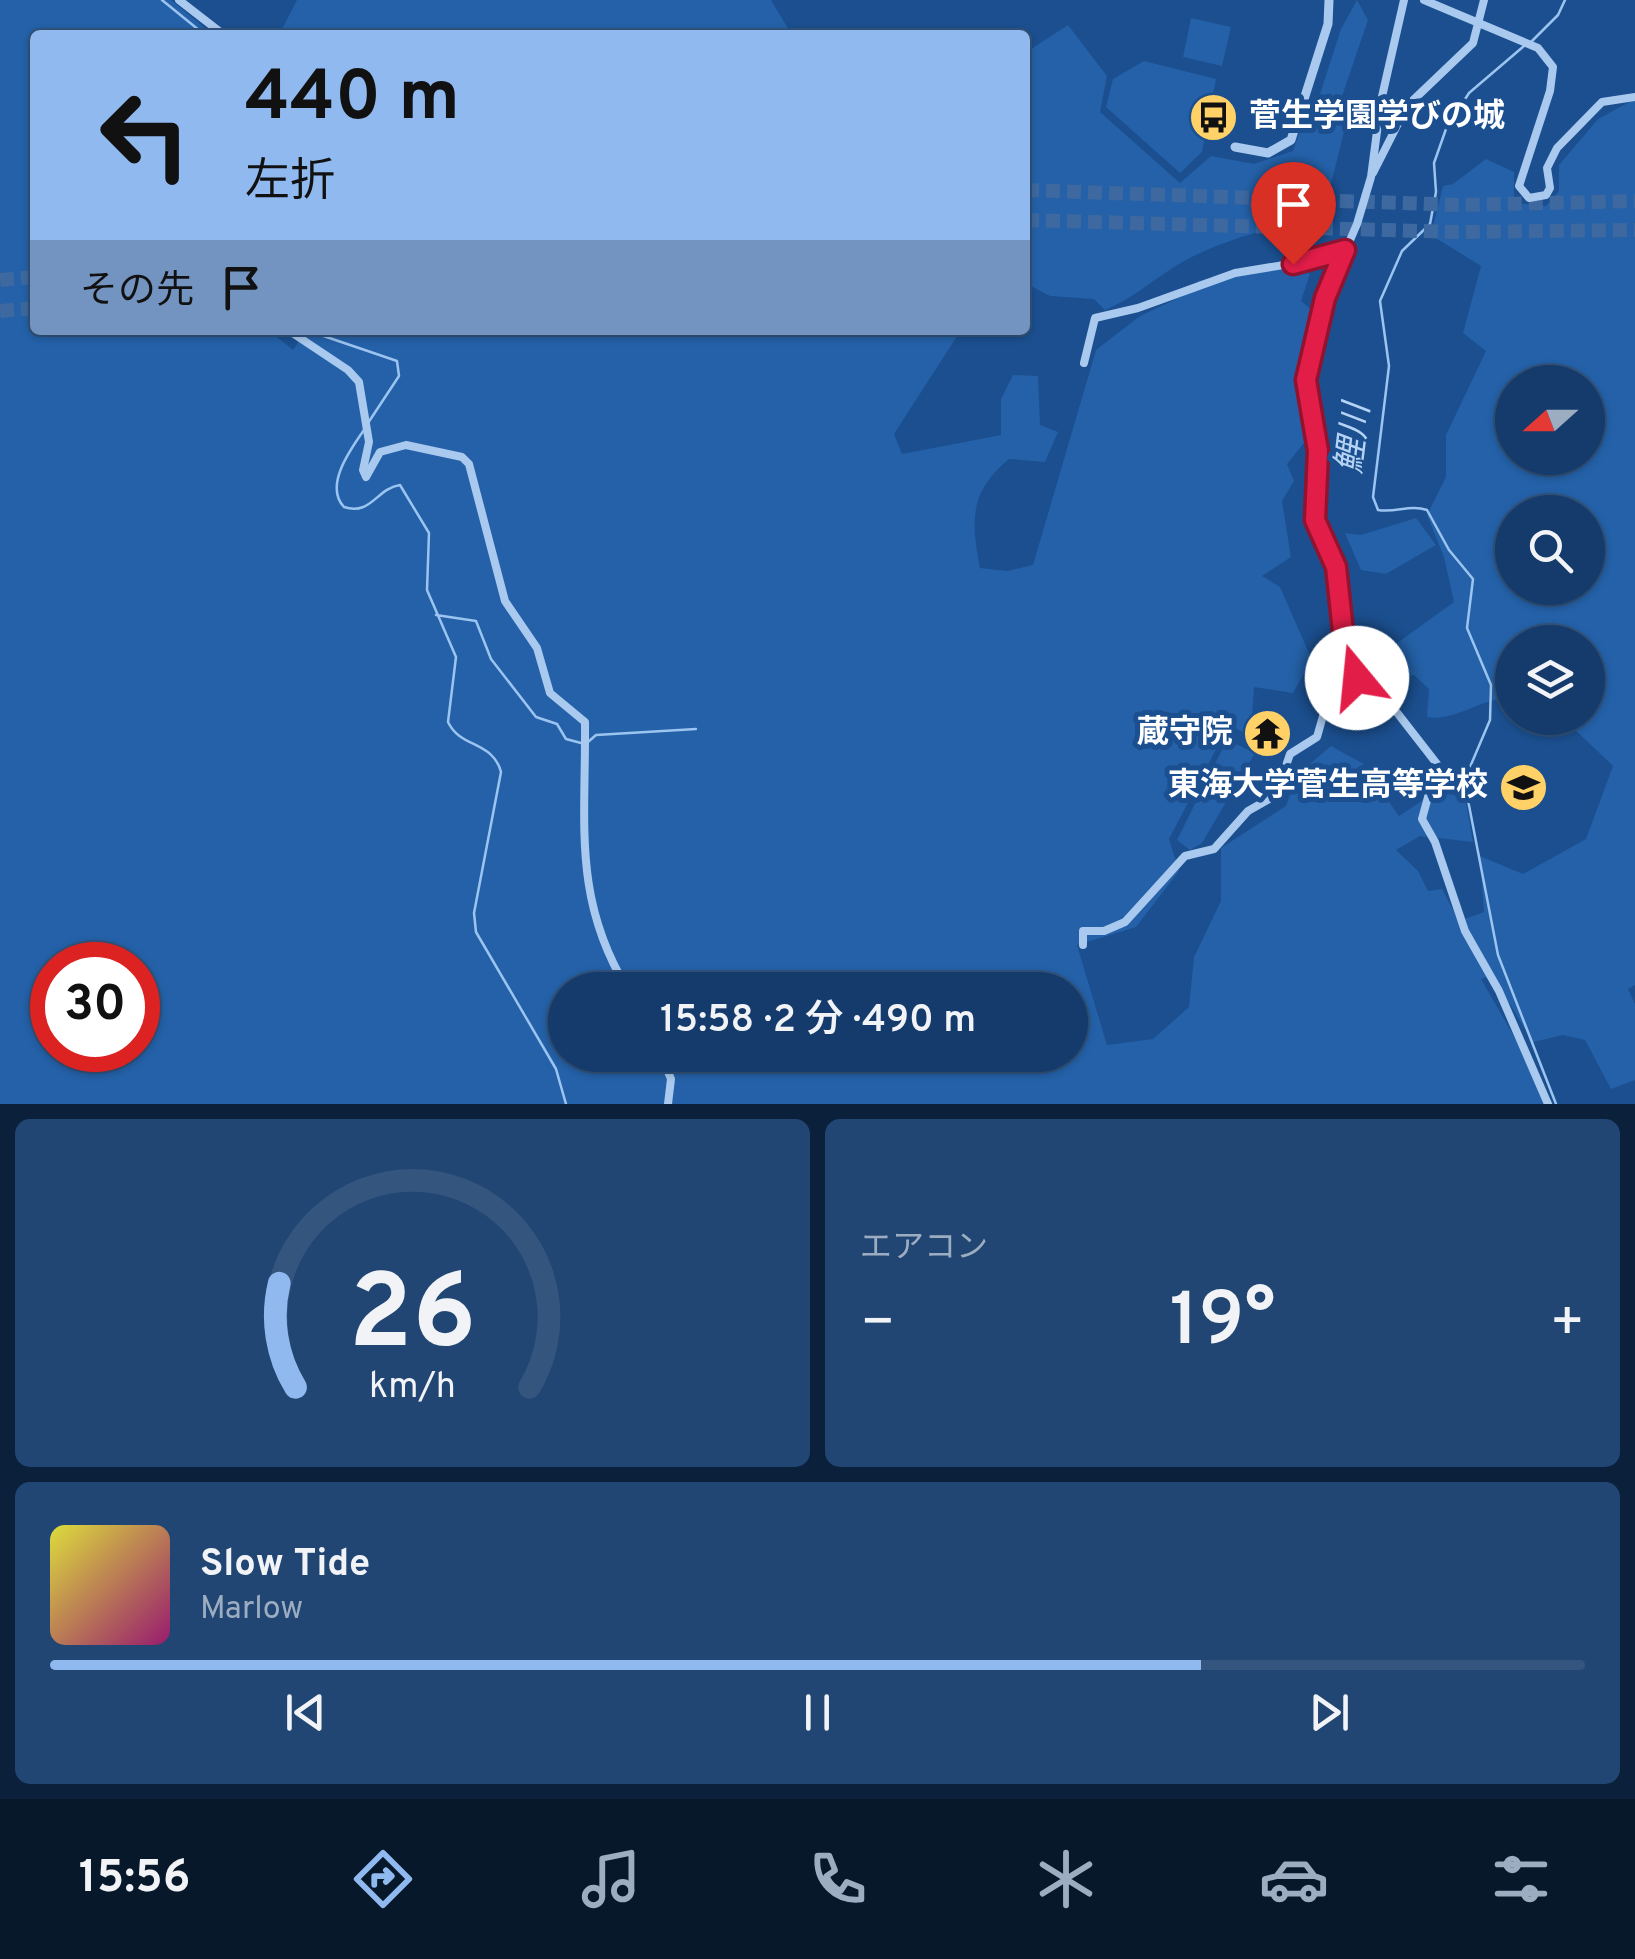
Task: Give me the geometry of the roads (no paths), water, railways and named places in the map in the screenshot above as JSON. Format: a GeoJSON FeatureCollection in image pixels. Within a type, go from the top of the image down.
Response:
{"type":"FeatureCollection","features":[{"type":"Feature","properties":{"kind":"street"},"geometry":{"type":"LineString","coordinates":[[179,0],[218,30]]}},
{"type":"Feature","properties":{"kind":"street"},"geometry":{"type":"LineString","coordinates":[[1235,147],[1268,153],[1291,140],[1328,24],[1329,0]]}},
{"type":"Feature","properties":{"kind":"street"},"geometry":{"type":"LineString","coordinates":[[1370,177],[1378,119],[1404,0]]}},
{"type":"Feature","properties":{"kind":"street"},"geometry":{"type":"LineString","coordinates":[[1424,0],[1538,48],[1553,67],[1554,78],[1519,186],[1529,198],[1546,195],[1551,156],[1593,109],[1602,102],[1635,97]]}},
{"type":"Feature","properties":{"kind":"street"},"geometry":{"type":"LineString","coordinates":[[1484,0],[1480,24],[1464,54],[1414,96],[1370,177],[1325,298],[1306,380],[1318,451],[1315,520],[1336,567],[1344,640],[1358,671],[1374,683],[1438,764],[1422,819],[1470,944],[1499,991],[1548,1104]]}},
{"type":"Feature","properties":{"kind":"street"},"geometry":{"type":"LineString","coordinates":[[1378,119],[1398,124]]}},
{"type":"Feature","properties":{"kind":"street"},"geometry":{"type":"LineString","coordinates":[[1084,363],[1095,318],[1235,273],[1308,262],[1345,250]]}},
{"type":"Feature","properties":{"kind":"street"},"geometry":{"type":"LineString","coordinates":[[295,335],[354,375],[361,388],[369,436],[366,477],[380,452],[397,445],[462,458],[469,464],[505,601],[537,648],[550,694],[585,722],[586,862],[591,912],[602,945],[618,972]]}},
{"type":"Feature","properties":{"kind":"street"},"geometry":{"type":"LineString","coordinates":[[1082,944],[1084,932],[1104,931],[1126,922],[1186,856],[1214,849],[1248,810],[1276,796],[1290,754],[1317,737],[1324,710],[1350,689],[1358,671]]}},
{"type":"Feature","properties":{"kind":"street"},"geometry":{"type":"LineString","coordinates":[[668,1072],[668,1104]]}},
{"type":"Feature","properties":{"kind":"waterway"},"geometry":{"type":"LineString","coordinates":[[162,0],[199,30]]}},
{"type":"Feature","properties":{"kind":"waterway","name":"鯉川"},"geometry":{"type":"LineString","coordinates":[[1531,42],[1558,15],[1565,0]]}},
{"type":"Feature","properties":{"kind":"waterway","name":"鯉川"},"geometry":{"type":"LineString","coordinates":[[1524,46],[1469,93],[1446,129],[1434,163],[1436,192],[1430,224],[1402,251],[1380,301],[1389,366],[1373,497],[1378,510],[1427,510],[1449,550],[1473,579],[1467,628],[1491,685],[1490,720],[1470,767],[1467,795],[1498,955],[1556,1104]]}},
{"type":"Feature","properties":{"kind":"waterway"},"geometry":{"type":"LineString","coordinates":[[321,335],[397,361],[399,376],[368,423]]}},
{"type":"Feature","properties":{"kind":"waterway"},"geometry":{"type":"LineString","coordinates":[[364,430],[341,468],[339,498],[344,507],[361,508],[400,485],[429,533],[427,590],[456,657],[448,722],[460,736],[491,755],[501,772],[474,913],[476,932],[556,1069],[566,1104]]}},
{"type":"Feature","properties":{"kind":"waterway"},"geometry":{"type":"LineString","coordinates":[[436,615],[476,621],[491,659],[536,717],[557,724],[566,739],[581,743]]}},
{"type":"Feature","properties":{"kind":"waterway"},"geometry":{"type":"LineString","coordinates":[[588,742],[596,735],[696,729]]}},
{"type":"Feature","properties":{"kind":"tunnel"},"geometry":{"type":"LineString","coordinates":[[1030,190],[1458,205],[1635,201]]}},
{"type":"Feature","properties":{"kind":"tunnel"},"geometry":{"type":"LineString","coordinates":[[1030,220],[1457,232],[1635,230]]}},
{"type":"Feature","properties":{"kind":"tunnel"},"geometry":{"type":"LineString","coordinates":[[0,280],[30,277]]}},
{"type":"Feature","properties":{"kind":"tunnel"},"geometry":{"type":"LineString","coordinates":[[0,311],[30,308]]}},
{"type":"Feature","properties":{"kind":"place","name":"菅生学園学びの城"},"geometry":{"type":"Point","coordinates":[1214,118]}},
{"type":"Feature","properties":{"kind":"place","name":"蔵守院"},"geometry":{"type":"Point","coordinates":[1268,734]}},
{"type":"Feature","properties":{"kind":"place","name":"東海大学菅生高等学校"},"geometry":{"type":"Point","coordinates":[1523,787]}}]}
